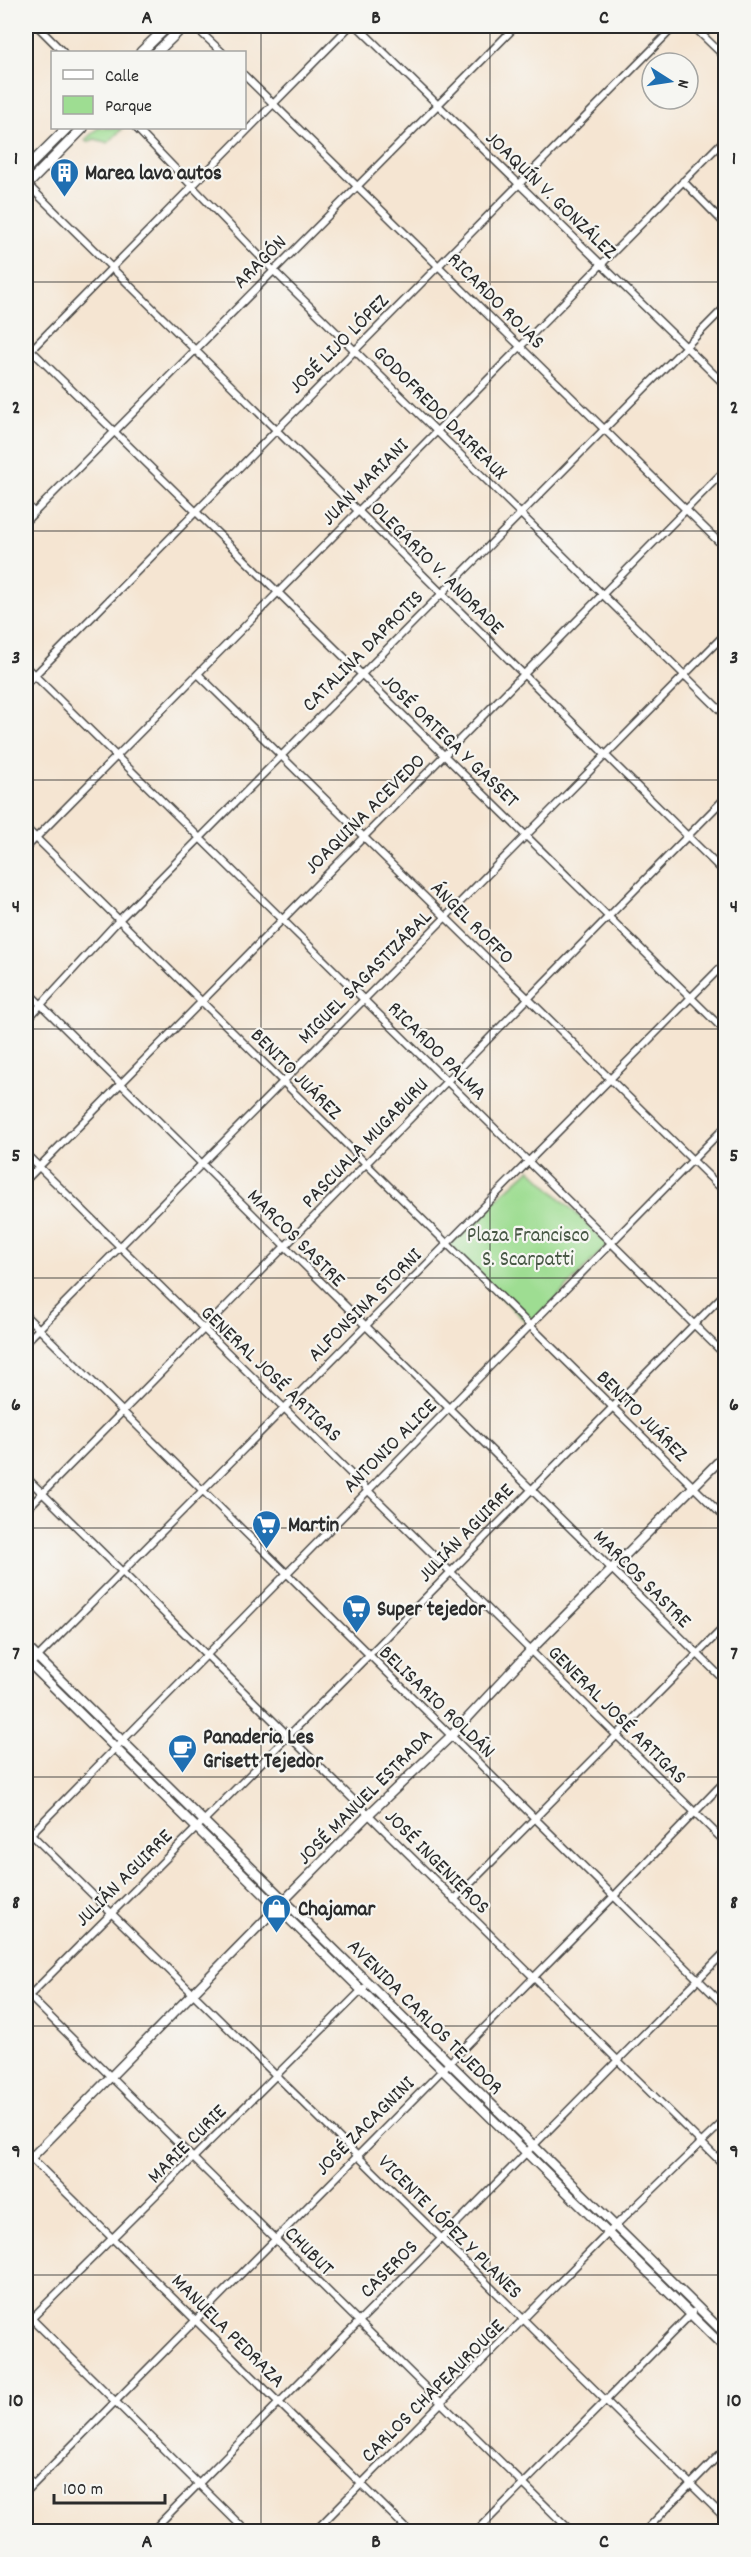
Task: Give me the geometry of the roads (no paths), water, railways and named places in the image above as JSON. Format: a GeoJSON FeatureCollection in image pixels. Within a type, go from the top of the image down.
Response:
{"type":"FeatureCollection","features":[{"type":"Feature","properties":{"kind":"main road"},"geometry":{"type":"LineString","coordinates":[[142,51],[168,26]]}},
{"type":"Feature","properties":{"kind":"main road"},"geometry":{"type":"LineString","coordinates":[[158,51],[184,26]]}},
{"type":"Feature","properties":{"kind":"main road"},"geometry":{"type":"LineString","coordinates":[[26,170],[66,129]]}},
{"type":"Feature","properties":{"kind":"main road"},"geometry":{"type":"LineString","coordinates":[[26,184],[82,129]]}},
{"type":"Feature","properties":{"kind":"main road","name":"JOSÉ MANUEL ESTRADA"},"geometry":{"type":"LineString","coordinates":[[27,2158],[111,2077],[368,1815],[451,1736],[530,1651],[726,1454]]}},
{"type":"Feature","properties":{"kind":"main road","name":"AVENIDA CARLOS TEJEDOR"},"geometry":{"type":"LineString","coordinates":[[26,1646],[199,1824],[693,2311],[726,2349]]}},
{"type":"Feature","properties":{"kind":"main road","name":"AVENIDA CARLOS TEJEDOR"},"geometry":{"type":"LineString","coordinates":[[27,1665],[119,1744]]}},
{"type":"Feature","properties":{"kind":"main road","name":"AVENIDA CARLOS TEJEDOR"},"geometry":{"type":"LineString","coordinates":[[693,2311],[726,2335]]}},
{"type":"Feature","properties":{"kind":"main road"},"geometry":{"type":"LineString","coordinates":[[26,2526],[33,2532]]}},
{"type":"Feature","properties":{"kind":"street"},"geometry":{"type":"LineString","coordinates":[[37,26],[62,51]]}},
{"type":"Feature","properties":{"kind":"street"},"geometry":{"type":"LineString","coordinates":[[194,26],[221,51]]}},
{"type":"Feature","properties":{"kind":"street"},"geometry":{"type":"LineString","coordinates":[[28,347],[112,268],[350,26]]}},
{"type":"Feature","properties":{"kind":"street","name":"JOAQUÍN V. GONZÁLEZ"},"geometry":{"type":"LineString","coordinates":[[357,26],[726,386]]}},
{"type":"Feature","properties":{"kind":"street","name":"ARAGÓN"},"geometry":{"type":"LineString","coordinates":[[26,521],[516,26]]}},
{"type":"Feature","properties":{"kind":"street","name":"JOSÉ LIJO LÓPEZ"},"geometry":{"type":"LineString","coordinates":[[26,684],[675,26]]}},
{"type":"Feature","properties":{"kind":"street"},"geometry":{"type":"LineString","coordinates":[[693,26],[726,58]]}},
{"type":"Feature","properties":{"kind":"street","name":"RICARDO ROJAS"},"geometry":{"type":"LineString","coordinates":[[246,77],[726,549]]}},
{"type":"Feature","properties":{"kind":"street","name":"GODOFREDO DAIREAUX"},"geometry":{"type":"LineString","coordinates":[[137,129],[273,270],[726,716]]}},
{"type":"Feature","properties":{"kind":"street","name":"JUAN MARIANI"},"geometry":{"type":"LineString","coordinates":[[26,848],[726,138]]}},
{"type":"Feature","properties":{"kind":"street"},"geometry":{"type":"LineString","coordinates":[[683,181],[726,225]]}},
{"type":"Feature","properties":{"kind":"street","name":"OLEGARIO V. ANDRADE"},"geometry":{"type":"LineString","coordinates":[[26,184],[726,874]]}},
{"type":"Feature","properties":{"kind":"street","name":"CATALINA DAPROTIS"},"geometry":{"type":"LineString","coordinates":[[26,1021],[119,920],[726,306]]}},
{"type":"Feature","properties":{"kind":"street","name":"JOSÉ ORTEGA Y GASSET"},"geometry":{"type":"LineString","coordinates":[[28,347],[726,1032]]}},
{"type":"Feature","properties":{"kind":"street","name":"JOAQUINA ACEVEDO"},"geometry":{"type":"LineString","coordinates":[[26,1180],[726,469]]}},
{"type":"Feature","properties":{"kind":"street"},"geometry":{"type":"LineString","coordinates":[[26,504],[34,512]]}},
{"type":"Feature","properties":{"kind":"street","name":"MIGUEL SAGASTIZÁBAL"},"geometry":{"type":"LineString","coordinates":[[26,1342],[726,633]]}},
{"type":"Feature","properties":{"kind":"street","name":"RICARDO PALMA"},"geometry":{"type":"LineString","coordinates":[[26,667],[726,1356]]}},
{"type":"Feature","properties":{"kind":"street","name":"ÁNGEL ROFFO"},"geometry":{"type":"LineString","coordinates":[[198,674],[726,1193]]}},
{"type":"Feature","properties":{"kind":"street","name":"PASCUALA MUGABURU"},"geometry":{"type":"LineString","coordinates":[[26,1510],[726,797]]}},
{"type":"Feature","properties":{"kind":"street","name":"BENITO JUÁREZ"},"geometry":{"type":"LineString","coordinates":[[26,828],[726,1519]]}},
{"type":"Feature","properties":{"kind":"street","name":"ALFONSINA STORNI"},"geometry":{"type":"LineString","coordinates":[[27,1665],[37,1658],[204,1491],[726,962]]}},
{"type":"Feature","properties":{"kind":"street","name":"MARCOS SASTRE"},"geometry":{"type":"LineString","coordinates":[[26,990],[119,1085],[726,1682]]}},
{"type":"Feature","properties":{"kind":"street","name":"ANTONIO ALICE"},"geometry":{"type":"LineString","coordinates":[[27,1834],[119,1744],[726,1126]]}},
{"type":"Feature","properties":{"kind":"street","name":"GENERAL JOSÉ ARTIGAS"},"geometry":{"type":"LineString","coordinates":[[26,1154],[726,1843]]}},
{"type":"Feature","properties":{"kind":"street","name":"JULIÁN AGUIRRE"},"geometry":{"type":"LineString","coordinates":[[27,1996],[368,1656],[449,1571],[726,1292]]}},
{"type":"Feature","properties":{"kind":"street","name":"BELISARIO ROLDÁN"},"geometry":{"type":"LineString","coordinates":[[26,1316],[726,2007]]}},
{"type":"Feature","properties":{"kind":"street","name":"JOSÉ INGENIEROS"},"geometry":{"type":"LineString","coordinates":[[26,1477],[726,2167]]}},
{"type":"Feature","properties":{"kind":"street"},"geometry":{"type":"LineString","coordinates":[[454,1900],[726,1625]]}},
{"type":"Feature","properties":{"kind":"street","name":"JOSÉ ZACAGNINI"},"geometry":{"type":"LineString","coordinates":[[26,2492],[726,1780]]}},
{"type":"Feature","properties":{"kind":"street","name":"VICENTE LÓPEZ Y PLANES"},"geometry":{"type":"LineString","coordinates":[[27,1834],[111,1913],[726,2519]]}},
{"type":"Feature","properties":{"kind":"street","name":"CASEROS"},"geometry":{"type":"LineString","coordinates":[[151,2532],[726,1952]]}},
{"type":"Feature","properties":{"kind":"street","name":"MARIE CURIE"},"geometry":{"type":"LineString","coordinates":[[26,2324],[365,1987]]}},
{"type":"Feature","properties":{"kind":"street","name":"CHUBUT"},"geometry":{"type":"LineString","coordinates":[[27,1996],[572,2532]]}},
{"type":"Feature","properties":{"kind":"street","name":"CARLOS CHAPEAUROUGE"},"geometry":{"type":"LineString","coordinates":[[314,2532],[611,2230],[726,2119]]}},
{"type":"Feature","properties":{"kind":"street","name":"MANUELA PEDRAZA"},"geometry":{"type":"LineString","coordinates":[[27,2158],[112,2238],[410,2532]]}},
{"type":"Feature","properties":{"kind":"street"},"geometry":{"type":"LineString","coordinates":[[476,2532],[693,2311]]}},
{"type":"Feature","properties":{"kind":"street"},"geometry":{"type":"LineString","coordinates":[[26,2313],[248,2532]]}},
{"type":"Feature","properties":{"kind":"street"},"geometry":{"type":"LineString","coordinates":[[717,2327],[726,2319]]}},
{"type":"Feature","properties":{"kind":"street"},"geometry":{"type":"LineString","coordinates":[[644,2532],[726,2448]]}},
{"type":"Feature","properties":{"kind":"street"},"geometry":{"type":"LineString","coordinates":[[26,2477],[33,2484]]}},
{"type":"Feature","properties":{"kind":"place","name":"Marea lava autos"},"geometry":{"type":"Point","coordinates":[64,198]}},
{"type":"Feature","properties":{"kind":"place","name":"Martin"},"geometry":{"type":"Point","coordinates":[267,1550]}},
{"type":"Feature","properties":{"kind":"place","name":"Super tejedor"},"geometry":{"type":"Point","coordinates":[356,1634]}},
{"type":"Feature","properties":{"kind":"place","name":"Panaderia Les Grisett Tejedor"},"geometry":{"type":"Point","coordinates":[182,1774]}},
{"type":"Feature","properties":{"kind":"place","name":"Chajamar"},"geometry":{"type":"Point","coordinates":[277,1934]}},
{"type":"Feature","properties":{"kind":"park label","name":"Plaza Francisco S. Scarpatti"},"geometry":{"type":"Point","coordinates":[528,1246]}}]}
